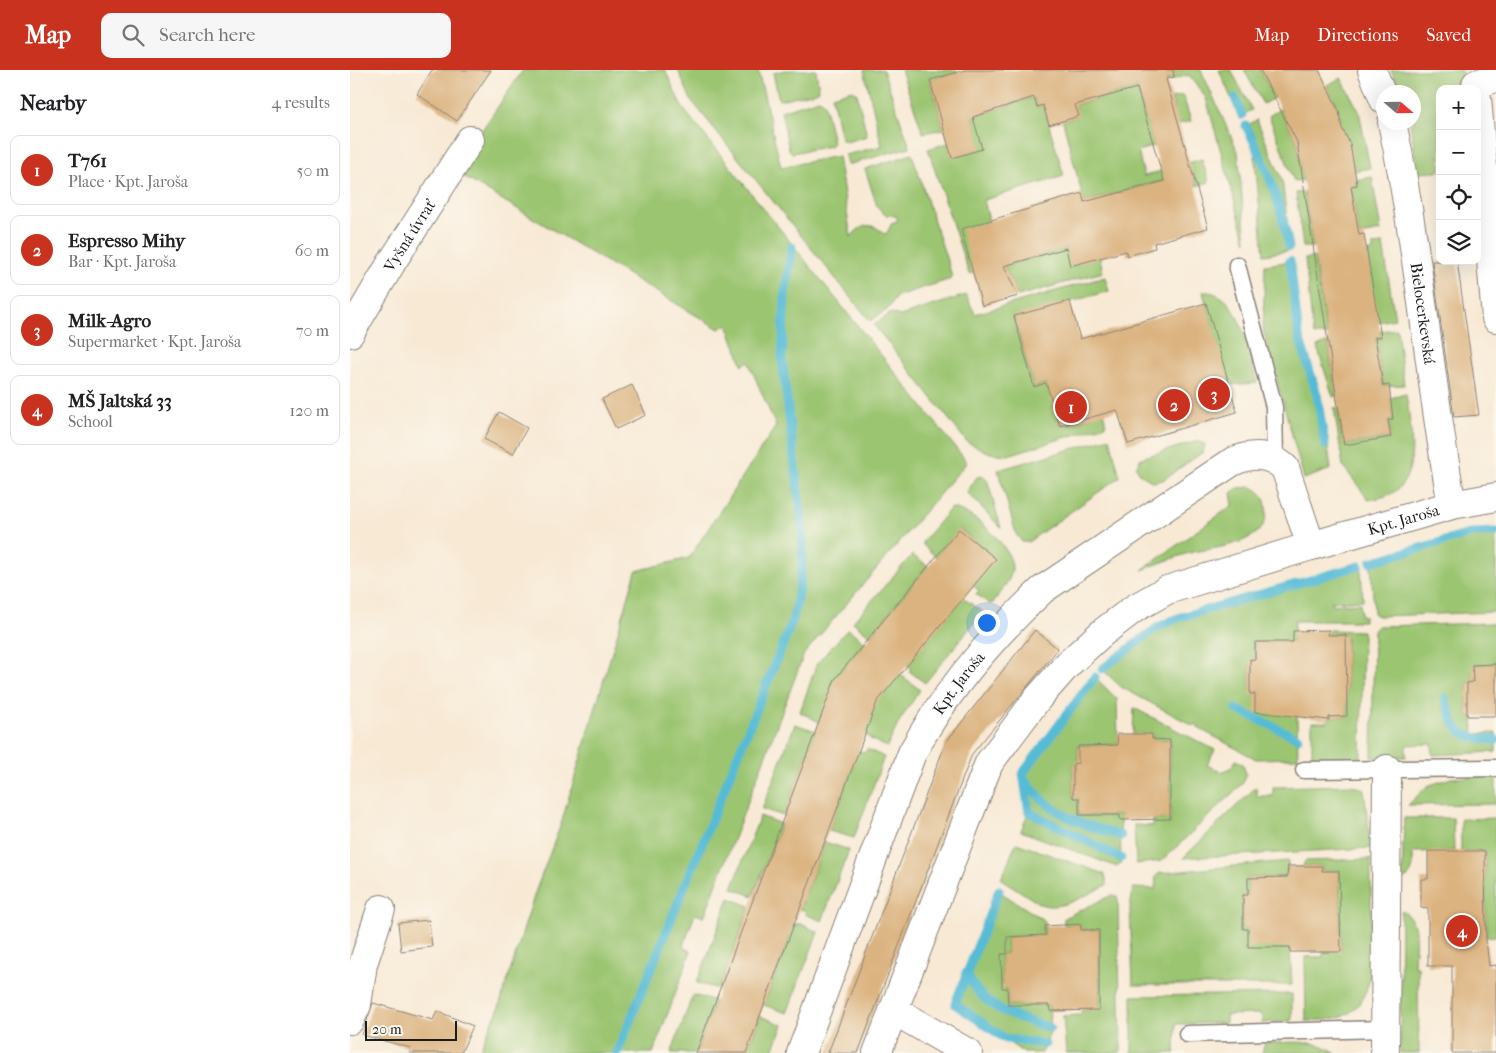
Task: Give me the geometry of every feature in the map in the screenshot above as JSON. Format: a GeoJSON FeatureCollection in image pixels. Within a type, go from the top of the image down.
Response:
{"type":"FeatureCollection","features":[{"type":"Feature","properties":{"kind":"street"},"geometry":{"type":"LineString","coordinates":[[1372,70],[1378,85]]}},
{"type":"Feature","properties":{"kind":"street"},"geometry":{"type":"LineString","coordinates":[[1480,84],[1496,318]]}},
{"type":"Feature","properties":{"kind":"street","name":"Bielocerkevská"},"geometry":{"type":"LineString","coordinates":[[1394,130],[1404,181],[1439,432],[1452,505]]}},
{"type":"Feature","properties":{"kind":"street","name":"Vyšná úvrať"},"geometry":{"type":"LineString","coordinates":[[350,333],[402,245],[470,140]]}},
{"type":"Feature","properties":{"kind":"street","name":"Kpt. Jaroša"},"geometry":{"type":"LineString","coordinates":[[801,1053],[912,753],[932,716],[956,684],[1022,609],[1042,590],[1232,462],[1254,455],[1275,459]]}},
{"type":"Feature","properties":{"kind":"street"},"geometry":{"type":"LineString","coordinates":[[1275,459],[1285,468],[1311,546]]}},
{"type":"Feature","properties":{"kind":"street","name":"Kpt. Jaroša"},"geometry":{"type":"LineString","coordinates":[[877,1053],[989,763],[1068,664],[1102,633],[1135,608],[1167,590],[1452,505],[1496,497]]}},
{"type":"Feature","properties":{"kind":"street"},"geometry":{"type":"LineString","coordinates":[[1385,1041],[1387,769]]}},
{"type":"Feature","properties":{"kind":"street"},"geometry":{"type":"LineString","coordinates":[[350,1020],[357,1005],[363,964],[381,908]]}},
{"type":"Feature","properties":{"kind":"street"},"geometry":{"type":"LineString","coordinates":[[893,1010],[968,1053]]}},
{"type":"Feature","properties":{"kind":"lane"},"geometry":{"type":"LineString","coordinates":[[1237,265],[1274,407],[1275,459]]}},
{"type":"Feature","properties":{"kind":"lane"},"geometry":{"type":"LineString","coordinates":[[1304,770],[1496,768]]}},
{"type":"Feature","properties":{"kind":"lane"},"geometry":{"type":"LineString","coordinates":[[1187,1034],[1385,1041]]}},
{"type":"Feature","properties":{"kind":"green space"},"geometry":{"type":"Polygon","coordinates":[[[523,70],[665,70],[682,107],[967,462],[804,654],[704,917],[695,914],[683,947],[691,951],[653,1053],[478,1053],[498,1010],[536,890],[561,824],[636,571],[689,558],[776,426],[748,361],[743,366],[727,324],[719,329],[454,171],[523,70]]]}},
{"type":"Feature","properties":{"kind":"green space"},"geometry":{"type":"Polygon","coordinates":[[[678,70],[758,70],[781,167],[838,156],[851,237],[859,229],[867,226],[875,227],[884,234],[887,233],[892,223],[898,220],[896,216],[885,215],[877,206],[865,169],[912,154],[952,276],[951,279],[897,296],[887,310],[870,321],[691,100],[678,70]]]}},
{"type":"Feature","properties":{"kind":"green space"},"geometry":{"type":"Polygon","coordinates":[[[785,70],[816,70],[819,90],[779,100],[773,73],[785,70]]]}},
{"type":"Feature","properties":{"kind":"green space"},"geometry":{"type":"Polygon","coordinates":[[[864,70],[883,70],[910,147],[847,165],[845,155],[882,146],[864,70]]]}},
{"type":"Feature","properties":{"kind":"green space"},"geometry":{"type":"Polygon","coordinates":[[[901,70],[957,70],[958,72],[930,80],[944,129],[923,133],[901,70]]]}},
{"type":"Feature","properties":{"kind":"green space"},"geometry":{"type":"Polygon","coordinates":[[[1164,70],[1201,70],[1238,152],[1246,242],[1206,98],[1189,75],[1167,81],[1164,70]]]}},
{"type":"Feature","properties":{"kind":"green space"},"geometry":{"type":"Polygon","coordinates":[[[1219,70],[1231,70],[1252,110],[1239,116],[1219,70]]]}},
{"type":"Feature","properties":{"kind":"green space"},"geometry":{"type":"Polygon","coordinates":[[[1244,70],[1260,70],[1274,98],[1263,104],[1244,70]]]}},
{"type":"Feature","properties":{"kind":"green space"},"geometry":{"type":"Polygon","coordinates":[[[1391,70],[1461,70],[1463,85],[1436,85],[1436,171],[1418,173],[1411,130],[1421,130],[1421,85],[1398,85],[1391,70]]]}},
{"type":"Feature","properties":{"kind":"green space"},"geometry":{"type":"Polygon","coordinates":[[[1341,78],[1359,111],[1370,168],[1354,171],[1297,142],[1338,122],[1335,103],[1327,85],[1341,78]]]}},
{"type":"Feature","properties":{"kind":"green space"},"geometry":{"type":"Polygon","coordinates":[[[1137,88],[1146,119],[1175,112],[1172,98],[1183,96],[1191,121],[1150,132],[1154,146],[1138,151],[1144,176],[1202,159],[1209,182],[1197,186],[1193,173],[1084,202],[1063,121],[1078,116],[1075,105],[1137,88]]]}},
{"type":"Feature","properties":{"kind":"green space"},"geometry":{"type":"Polygon","coordinates":[[[852,90],[857,94],[867,136],[846,142],[841,139],[832,96],[852,90]]]}},
{"type":"Feature","properties":{"kind":"green space"},"geometry":{"type":"Polygon","coordinates":[[[1034,97],[1037,107],[1043,105],[1064,176],[984,200],[989,221],[973,273],[969,274],[928,149],[948,143],[952,157],[981,149],[973,117],[1034,97]]]}},
{"type":"Feature","properties":{"kind":"green space"},"geometry":{"type":"Polygon","coordinates":[[[819,99],[824,102],[833,143],[830,146],[792,153],[789,150],[781,111],[819,99]]]}},
{"type":"Feature","properties":{"kind":"green space"},"geometry":{"type":"Polygon","coordinates":[[[1280,109],[1297,142],[1303,180],[1294,181],[1269,116],[1280,109]]]}},
{"type":"Feature","properties":{"kind":"green space"},"geometry":{"type":"Polygon","coordinates":[[[1257,120],[1282,180],[1291,250],[1264,255],[1254,150],[1244,127],[1257,120]]]}},
{"type":"Feature","properties":{"kind":"green space"},"geometry":{"type":"Polygon","coordinates":[[[1372,177],[1381,231],[1359,235],[1351,186],[1356,185],[1356,180],[1372,177]]]}},
{"type":"Feature","properties":{"kind":"green space"},"geometry":{"type":"Polygon","coordinates":[[[1304,192],[1313,247],[1303,247],[1296,193],[1304,192]]]}},
{"type":"Feature","properties":{"kind":"green space"},"geometry":{"type":"Polygon","coordinates":[[[1383,244],[1395,319],[1378,322],[1364,269],[1370,268],[1367,252],[1373,251],[1373,245],[1383,244]]]}},
{"type":"Feature","properties":{"kind":"green space"},"geometry":{"type":"Polygon","coordinates":[[[1066,248],[1100,258],[1103,272],[1018,296],[1004,266],[1066,248]]]}},
{"type":"Feature","properties":{"kind":"green space"},"geometry":{"type":"Polygon","coordinates":[[[1314,257],[1327,335],[1314,335],[1313,333],[1305,259],[1314,257]]]}},
{"type":"Feature","properties":{"kind":"green space"},"geometry":{"type":"Polygon","coordinates":[[[1292,261],[1302,334],[1321,395],[1331,469],[1304,479],[1263,329],[1265,265],[1292,261]]]}},
{"type":"Feature","properties":{"kind":"green space"},"geometry":{"type":"Polygon","coordinates":[[[1105,277],[1109,291],[1014,318],[1034,387],[1089,371],[1052,399],[1060,426],[1092,417],[1103,409],[1106,425],[1008,455],[990,453],[967,442],[874,325],[891,313],[900,316],[966,295],[975,314],[1105,277]]]}},
{"type":"Feature","properties":{"kind":"green space"},"geometry":{"type":"Polygon","coordinates":[[[1203,292],[1216,294],[1227,301],[1235,312],[1246,341],[1257,383],[1227,385],[1203,292]]]}},
{"type":"Feature","properties":{"kind":"green space"},"geometry":{"type":"Polygon","coordinates":[[[1397,329],[1404,385],[1383,386],[1375,337],[1381,337],[1380,331],[1397,329]]]}},
{"type":"Feature","properties":{"kind":"green space"},"geometry":{"type":"Polygon","coordinates":[[[1328,342],[1336,396],[1333,397],[1317,347],[1328,342]]]}},
{"type":"Feature","properties":{"kind":"green space"},"geometry":{"type":"Polygon","coordinates":[[[1406,394],[1412,443],[1411,460],[1407,475],[1400,487],[1387,496],[1368,499],[1343,466],[1334,408],[1338,407],[1344,445],[1391,437],[1388,420],[1393,419],[1390,398],[1406,394]]]}},
{"type":"Feature","properties":{"kind":"green space"},"geometry":{"type":"Polygon","coordinates":[[[1110,438],[1120,477],[1028,542],[1022,542],[1016,534],[998,470],[1110,438]]]}},
{"type":"Feature","properties":{"kind":"green space"},"geometry":{"type":"Polygon","coordinates":[[[1198,441],[1205,444],[1203,452],[1163,480],[1153,482],[1140,474],[1136,467],[1141,458],[1198,441]]]}},
{"type":"Feature","properties":{"kind":"green space"},"geometry":{"type":"Polygon","coordinates":[[[983,476],[987,479],[1001,528],[967,492],[977,477],[983,476]]]}},
{"type":"Feature","properties":{"kind":"green space"},"geometry":{"type":"Polygon","coordinates":[[[1251,487],[1262,494],[1266,507],[1265,520],[1260,529],[1251,537],[1226,546],[1189,553],[1142,570],[1233,505],[1231,493],[1238,488],[1251,487]]]}},
{"type":"Feature","properties":{"kind":"green space"},"geometry":{"type":"Polygon","coordinates":[[[951,508],[960,510],[980,522],[999,540],[1011,560],[1012,569],[1009,578],[993,603],[990,604],[976,594],[979,590],[973,586],[995,559],[960,529],[936,557],[923,545],[923,541],[951,508]]]}},
{"type":"Feature","properties":{"kind":"green space"},"geometry":{"type":"Polygon","coordinates":[[[1496,534],[1496,612],[1378,616],[1374,614],[1371,564],[1473,535],[1496,534]]]}},
{"type":"Feature","properties":{"kind":"green space"},"geometry":{"type":"Polygon","coordinates":[[[912,555],[928,566],[870,636],[853,622],[912,555]]]}},
{"type":"Feature","properties":{"kind":"green space"},"geometry":{"type":"Polygon","coordinates":[[[1361,568],[1363,600],[1331,602],[1332,605],[1360,603],[1361,616],[1364,616],[1364,621],[1295,621],[1293,642],[1255,642],[1255,660],[1250,660],[1250,693],[1297,716],[1298,758],[1256,759],[1198,728],[1199,726],[1195,724],[1194,726],[1121,687],[1102,669],[1159,628],[1193,612],[1361,568]]]}},
{"type":"Feature","properties":{"kind":"green space"},"geometry":{"type":"Polygon","coordinates":[[[963,598],[983,612],[925,683],[909,671],[911,668],[907,665],[963,598]]]}},
{"type":"Feature","properties":{"kind":"green space"},"geometry":{"type":"Polygon","coordinates":[[[1496,623],[1496,664],[1473,665],[1473,682],[1467,683],[1467,716],[1473,716],[1474,734],[1496,733],[1496,752],[1433,755],[1432,744],[1406,745],[1406,757],[1372,757],[1374,629],[1377,626],[1496,623]]]}},
{"type":"Feature","properties":{"kind":"green space"},"geometry":{"type":"Polygon","coordinates":[[[848,629],[865,642],[841,672],[900,674],[920,690],[900,720],[887,747],[870,739],[870,737],[819,722],[800,712],[817,663],[848,629]]]}},
{"type":"Feature","properties":{"kind":"green space"},"geometry":{"type":"Polygon","coordinates":[[[1329,630],[1363,631],[1361,757],[1312,757],[1312,722],[1328,722],[1329,717],[1347,716],[1346,635],[1328,635],[1329,630]]]}},
{"type":"Feature","properties":{"kind":"green space"},"geometry":{"type":"Polygon","coordinates":[[[1095,677],[1117,699],[1118,745],[1078,746],[1078,763],[1073,764],[1073,797],[1079,798],[1079,815],[1120,815],[1121,863],[1117,867],[1021,831],[1030,811],[1024,773],[1095,677]]]}},
{"type":"Feature","properties":{"kind":"green space"},"geometry":{"type":"Polygon","coordinates":[[[1134,708],[1215,750],[1207,765],[1221,772],[1232,767],[1236,760],[1243,764],[1246,775],[1243,783],[1162,861],[1136,864],[1134,825],[1153,826],[1153,820],[1170,818],[1170,740],[1152,739],[1152,735],[1133,734],[1134,708]]]}},
{"type":"Feature","properties":{"kind":"green space"},"geometry":{"type":"Polygon","coordinates":[[[795,724],[816,731],[784,816],[762,809],[795,724]]]}},
{"type":"Feature","properties":{"kind":"green space"},"geometry":{"type":"Polygon","coordinates":[[[867,749],[884,757],[854,838],[829,831],[858,751],[865,752],[867,749]]]}},
{"type":"Feature","properties":{"kind":"green space"},"geometry":{"type":"Polygon","coordinates":[[[1496,776],[1496,804],[1408,805],[1427,786],[1451,778],[1496,776]]]}},
{"type":"Feature","properties":{"kind":"green space"},"geometry":{"type":"Polygon","coordinates":[[[1351,785],[1364,789],[1371,848],[1183,858],[1256,787],[1257,796],[1273,796],[1273,787],[1351,785]]]}},
{"type":"Feature","properties":{"kind":"green space"},"geometry":{"type":"Polygon","coordinates":[[[760,816],[781,824],[753,896],[732,888],[760,816]]]}},
{"type":"Feature","properties":{"kind":"green space"},"geometry":{"type":"Polygon","coordinates":[[[1404,818],[1453,818],[1454,851],[1413,852],[1411,872],[1402,880],[1404,818]]]}},
{"type":"Feature","properties":{"kind":"green space"},"geometry":{"type":"Polygon","coordinates":[[[1496,818],[1496,936],[1486,937],[1485,851],[1461,851],[1461,819],[1496,818]]]}},
{"type":"Feature","properties":{"kind":"green space"},"geometry":{"type":"Polygon","coordinates":[[[825,842],[849,850],[822,921],[805,914],[806,911],[800,909],[825,842]]]}},
{"type":"Feature","properties":{"kind":"green space"},"geometry":{"type":"Polygon","coordinates":[[[1016,843],[1105,874],[1107,885],[1065,904],[1048,906],[1040,904],[1001,879],[1016,843]]]}},
{"type":"Feature","properties":{"kind":"green space"},"geometry":{"type":"Polygon","coordinates":[[[1371,859],[1371,973],[1363,998],[1350,1012],[1342,1016],[1332,1019],[1306,1021],[1305,957],[1323,957],[1323,952],[1341,951],[1339,871],[1322,871],[1322,866],[1303,866],[1305,861],[1371,859]]]}},
{"type":"Feature","properties":{"kind":"green space"},"geometry":{"type":"Polygon","coordinates":[[[1288,861],[1287,877],[1248,878],[1248,895],[1243,895],[1243,929],[1248,929],[1290,947],[1292,985],[1133,985],[1130,909],[1133,888],[1155,889],[1156,876],[1160,873],[1288,861]]]}},
{"type":"Feature","properties":{"kind":"green space"},"geometry":{"type":"Polygon","coordinates":[[[997,890],[1045,921],[1045,935],[1007,937],[1007,954],[1001,954],[1002,987],[1007,988],[1008,1005],[1049,1005],[1051,1030],[1042,1053],[1024,1053],[953,1004],[997,890]]]}},
{"type":"Feature","properties":{"kind":"green space"},"geometry":{"type":"Polygon","coordinates":[[[1112,895],[1117,896],[1118,900],[1121,1051],[1119,1053],[1066,1053],[1063,1016],[1081,1015],[1082,1010],[1099,1009],[1099,930],[1081,930],[1080,924],[1064,925],[1064,918],[1112,895]]]}},
{"type":"Feature","properties":{"kind":"green space"},"geometry":{"type":"Polygon","coordinates":[[[729,898],[750,906],[719,989],[697,983],[729,898]]]}},
{"type":"Feature","properties":{"kind":"green space"},"geometry":{"type":"Polygon","coordinates":[[[1401,911],[1412,920],[1415,934],[1414,966],[1418,966],[1419,1053],[1400,1053],[1401,911]]]}},
{"type":"Feature","properties":{"kind":"green space"},"geometry":{"type":"Polygon","coordinates":[[[794,924],[801,924],[818,932],[787,1013],[764,1005],[794,924]]]}},
{"type":"Feature","properties":{"kind":"green space"},"geometry":{"type":"Polygon","coordinates":[[[1292,994],[1292,1021],[1262,1023],[1261,1014],[1226,1015],[1226,1023],[1176,1024],[1175,1053],[1132,1053],[1132,996],[1292,994]]]}},
{"type":"Feature","properties":{"kind":"green space"},"geometry":{"type":"Polygon","coordinates":[[[693,995],[715,1001],[696,1053],[671,1053],[693,995]]]}},
{"type":"Feature","properties":{"kind":"green space"},"geometry":{"type":"Polygon","coordinates":[[[760,1016],[783,1025],[772,1053],[746,1053],[760,1016]]]}},
{"type":"Feature","properties":{"kind":"green space"},"geometry":{"type":"Polygon","coordinates":[[[1265,1043],[1311,1043],[1328,1048],[1336,1053],[1262,1053],[1265,1043]]]}},
{"type":"Feature","properties":{"kind":"building"},"geometry":{"type":"Polygon","coordinates":[[[432,70],[491,70],[457,121],[417,94],[432,70]]]}},
{"type":"Feature","properties":{"kind":"building"},"geometry":{"type":"Polygon","coordinates":[[[965,70],[1173,70],[1174,77],[1166,79],[1208,228],[1154,243],[1155,248],[1127,256],[1126,251],[1070,266],[1066,248],[1004,266],[1018,296],[982,306],[961,229],[1082,193],[1084,202],[1164,181],[1137,88],[1075,105],[1079,116],[1049,125],[1043,105],[1037,107],[1034,97],[973,117],[982,149],[952,158],[930,80],[965,70]]]}},
{"type":"Feature","properties":{"kind":"building"},"geometry":{"type":"Polygon","coordinates":[[[1260,70],[1319,70],[1339,111],[1342,128],[1350,144],[1357,185],[1351,186],[1359,235],[1364,234],[1381,337],[1375,337],[1383,386],[1389,385],[1393,419],[1388,420],[1391,437],[1344,445],[1297,142],[1260,70]]]}},
{"type":"Feature","properties":{"kind":"building"},"geometry":{"type":"Polygon","coordinates":[[[1432,261],[1436,261],[1436,265],[1458,265],[1479,415],[1454,417],[1432,261]]]}},
{"type":"Feature","properties":{"kind":"building"},"geometry":{"type":"Polygon","coordinates":[[[1070,301],[1080,339],[1206,303],[1237,412],[1128,444],[1117,410],[1060,426],[1046,383],[1034,387],[1014,316],[1070,301]]]}},
{"type":"Feature","properties":{"kind":"building"},"geometry":{"type":"Polygon","coordinates":[[[632,385],[646,415],[616,429],[602,399],[632,385]]]}},
{"type":"Feature","properties":{"kind":"building"},"geometry":{"type":"Polygon","coordinates":[[[499,412],[527,428],[513,454],[484,439],[499,412]]]}},
{"type":"Feature","properties":{"kind":"building"},"geometry":{"type":"Polygon","coordinates":[[[959,529],[996,559],[877,702],[746,1053],[696,1053],[835,679],[959,529]]]}},
{"type":"Feature","properties":{"kind":"building"},"geometry":{"type":"Polygon","coordinates":[[[1035,630],[1058,649],[972,754],[858,1053],[828,1053],[946,742],[1035,630]]]}},
{"type":"Feature","properties":{"kind":"building"},"geometry":{"type":"Polygon","coordinates":[[[1329,630],[1328,635],[1346,635],[1347,716],[1329,717],[1329,720],[1255,712],[1255,694],[1250,694],[1250,659],[1255,660],[1255,642],[1293,642],[1293,631],[1329,630]]]}},
{"type":"Feature","properties":{"kind":"building"},"geometry":{"type":"Polygon","coordinates":[[[1496,664],[1496,716],[1467,716],[1467,683],[1473,682],[1472,665],[1496,664]]]}},
{"type":"Feature","properties":{"kind":"building"},"geometry":{"type":"Polygon","coordinates":[[[1117,734],[1152,734],[1152,739],[1170,740],[1170,819],[1120,820],[1120,815],[1079,815],[1079,798],[1073,798],[1073,764],[1078,763],[1078,746],[1118,745],[1117,734]]]}},
{"type":"Feature","properties":{"kind":"building"},"geometry":{"type":"Polygon","coordinates":[[[1428,851],[1485,851],[1486,940],[1489,966],[1496,965],[1496,1053],[1452,1053],[1452,966],[1428,966],[1428,909],[1421,908],[1421,879],[1428,879],[1428,851]]]}},
{"type":"Feature","properties":{"kind":"building"},"geometry":{"type":"Polygon","coordinates":[[[1288,866],[1322,866],[1322,871],[1339,871],[1341,952],[1290,952],[1290,947],[1248,947],[1248,929],[1243,929],[1243,895],[1248,895],[1248,878],[1287,877],[1288,866]]]}},
{"type":"Feature","properties":{"kind":"building"},"geometry":{"type":"Polygon","coordinates":[[[429,920],[432,947],[401,951],[398,923],[429,920]]]}},
{"type":"Feature","properties":{"kind":"building"},"geometry":{"type":"Polygon","coordinates":[[[1080,924],[1081,930],[1099,930],[1099,1010],[1050,1011],[1049,1005],[1008,1005],[1007,988],[1002,988],[1001,954],[1007,954],[1007,937],[1045,935],[1045,926],[1080,924]]]}},
{"type":"Feature","properties":{"kind":"building"},"geometry":{"type":"Polygon","coordinates":[[[373,1003],[433,1020],[437,1011],[473,1026],[461,1053],[409,1053],[411,1048],[362,1035],[373,1003]]]}},
{"type":"Feature","properties":{"kind":"waterway"},"geometry":{"type":"LineString","coordinates":[[1235,98],[1242,115]]}},
{"type":"Feature","properties":{"kind":"waterway"},"geometry":{"type":"LineString","coordinates":[[1246,126],[1272,185],[1282,215],[1289,247]]}},
{"type":"Feature","properties":{"kind":"waterway"},"geometry":{"type":"LineString","coordinates":[[617,1053],[792,622],[795,609],[802,572],[803,535],[782,360],[785,295],[792,247]]}},
{"type":"Feature","properties":{"kind":"waterway"},"geometry":{"type":"LineString","coordinates":[[1290,261],[1299,336],[1317,395],[1325,445]]}},
{"type":"Feature","properties":{"kind":"waterway"},"geometry":{"type":"LineString","coordinates":[[1371,562],[1473,533],[1496,532]]}},
{"type":"Feature","properties":{"kind":"waterway"},"geometry":{"type":"LineString","coordinates":[[1102,669],[1158,627],[1178,618],[1359,566]]}},
{"type":"Feature","properties":{"kind":"waterway"},"geometry":{"type":"LineString","coordinates":[[1095,677],[1023,773],[1029,812],[1121,858]]}},
{"type":"Feature","properties":{"kind":"waterway"},"geometry":{"type":"LineString","coordinates":[[1445,698],[1452,719],[1461,731],[1474,737],[1496,740]]}},
{"type":"Feature","properties":{"kind":"waterway"},"geometry":{"type":"LineString","coordinates":[[1236,709],[1298,738]]}},
{"type":"Feature","properties":{"kind":"waterway"},"geometry":{"type":"LineString","coordinates":[[1025,780],[1045,802],[1067,817],[1121,836]]}},
{"type":"Feature","properties":{"kind":"waterway"},"geometry":{"type":"LineString","coordinates":[[999,890],[955,1004],[1006,1039],[1045,1044]]}},
{"type":"Feature","properties":{"kind":"waterway"},"geometry":{"type":"LineString","coordinates":[[966,973],[973,986],[991,1004],[1012,1015],[1050,1028]]}},
{"type":"Feature","properties":{"kind":"place","name":"Milk-Agro"},"geometry":{"type":"Point","coordinates":[1214,394]}},
{"type":"Feature","properties":{"kind":"place","name":"Espresso Mihy"},"geometry":{"type":"Point","coordinates":[1174,405]}},
{"type":"Feature","properties":{"kind":"place","name":"T761"},"geometry":{"type":"Point","coordinates":[1071,407]}},
{"type":"Feature","properties":{"kind":"place","name":"MŠ Jaltská 33"},"geometry":{"type":"Point","coordinates":[1462,931]}}]}
